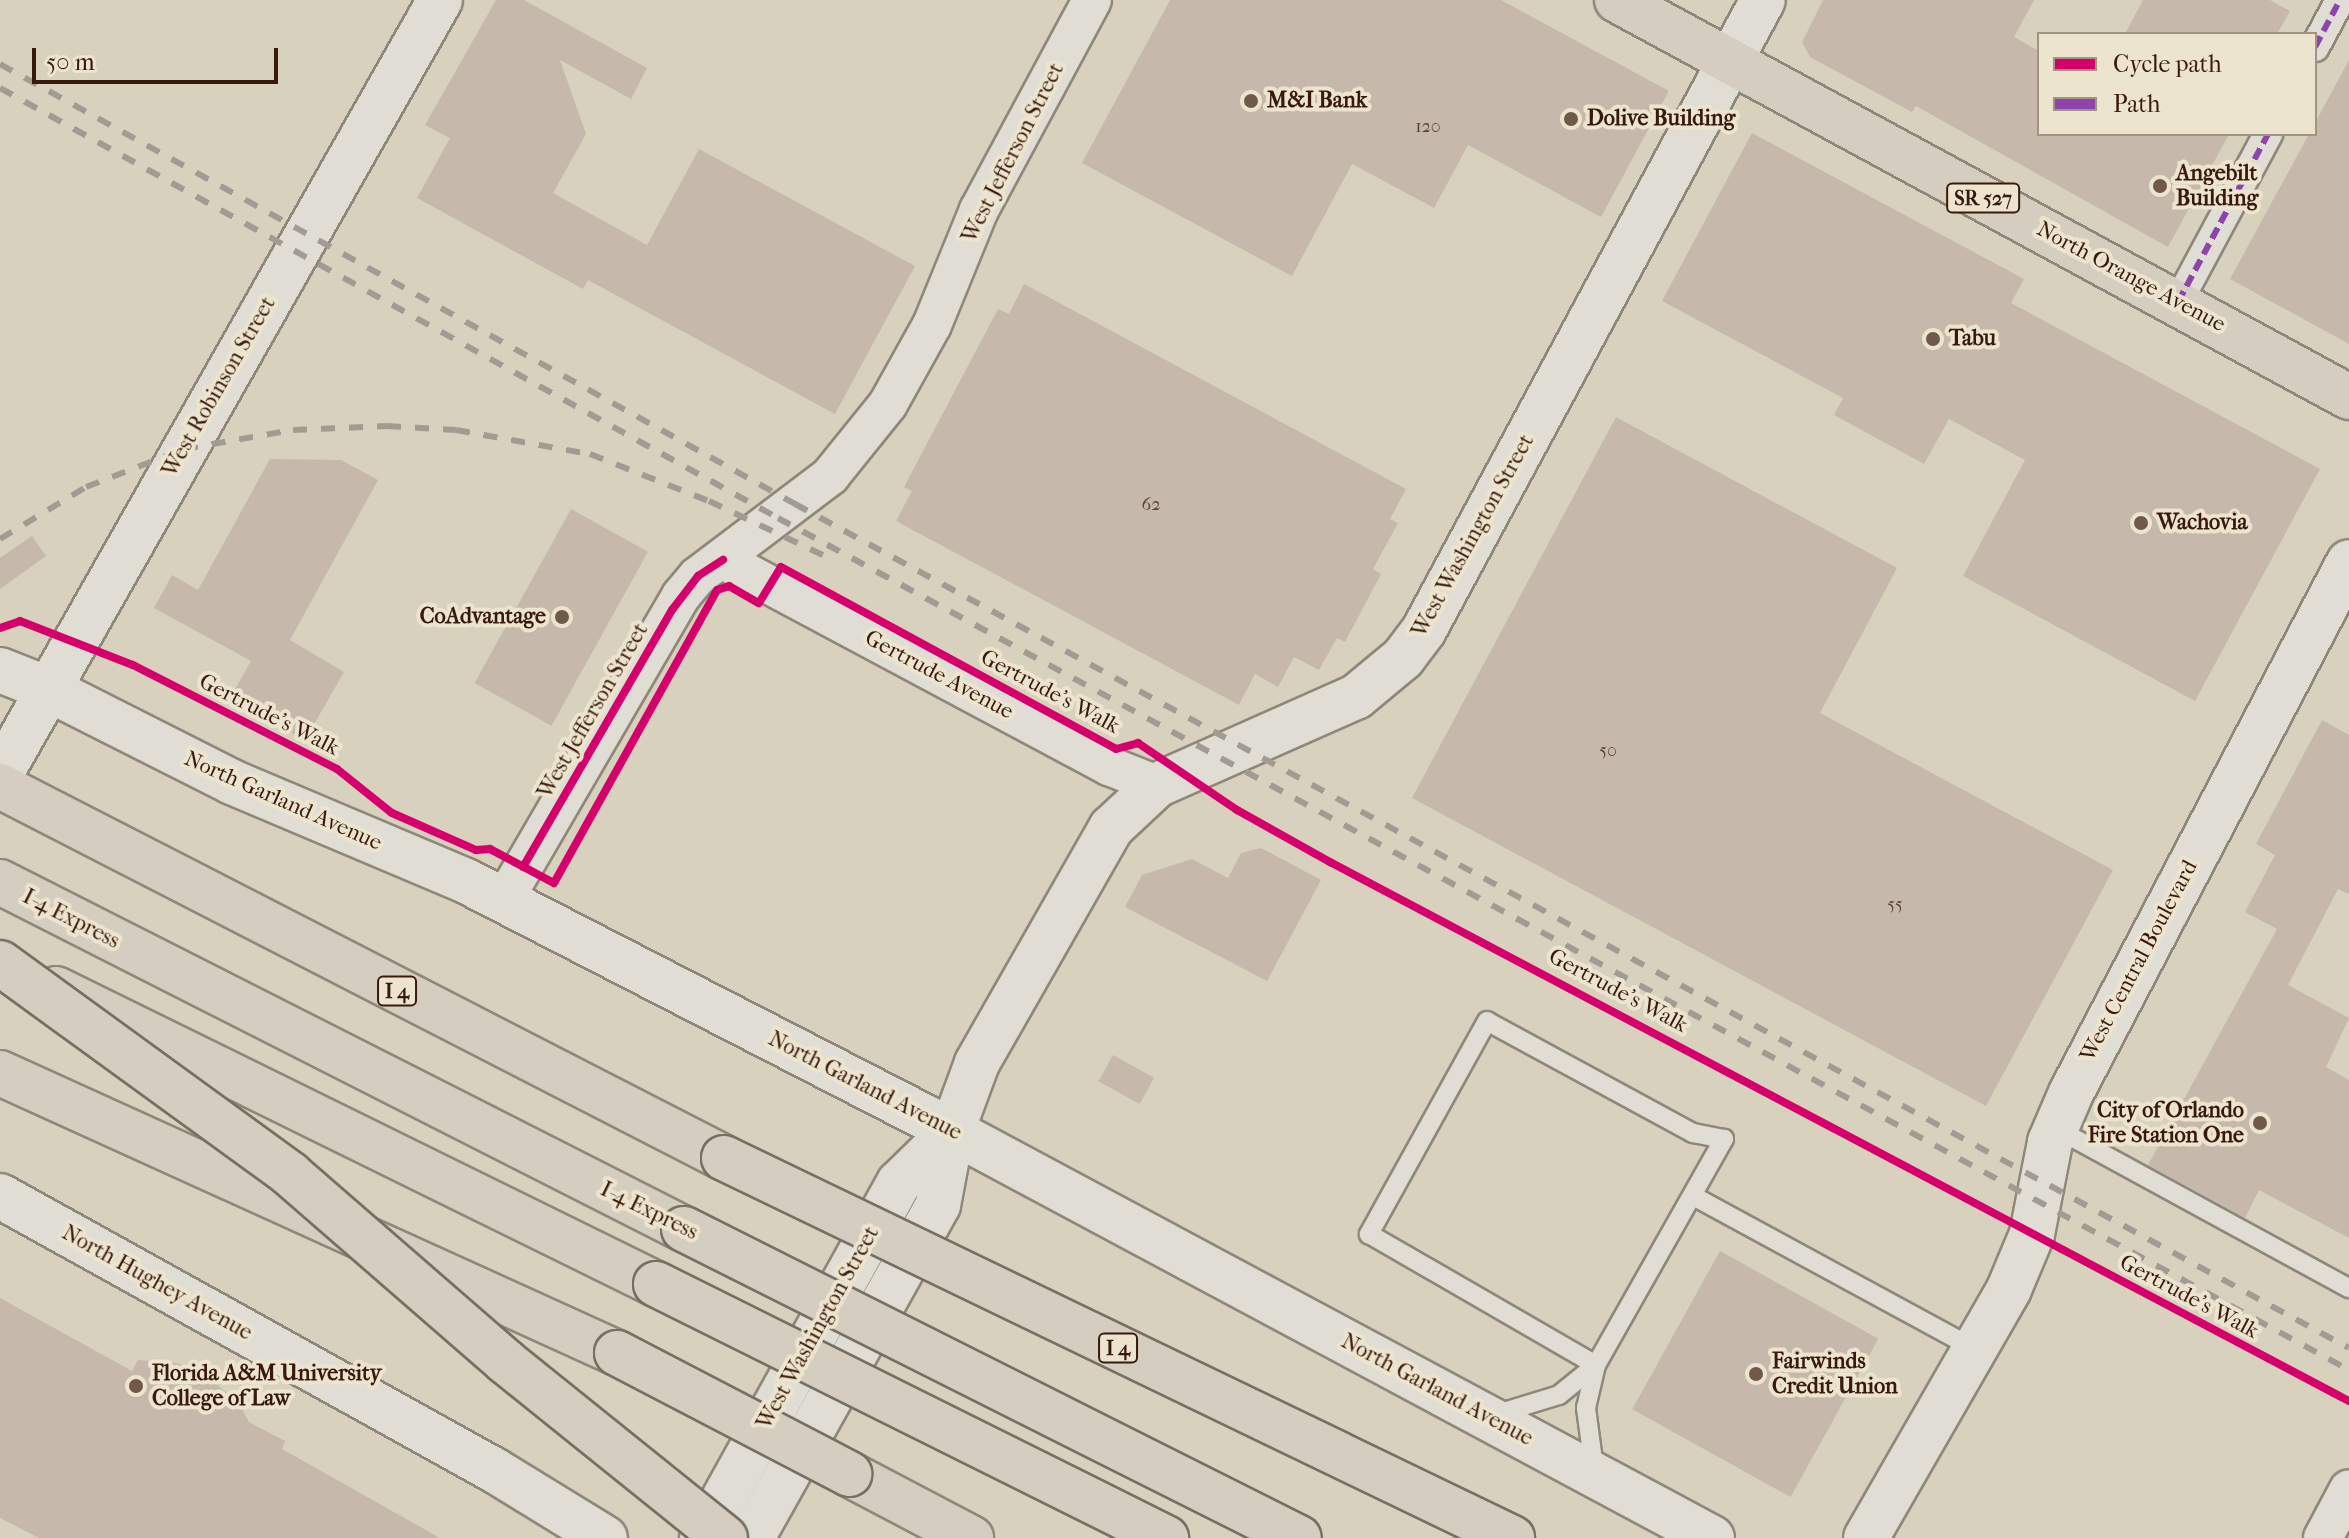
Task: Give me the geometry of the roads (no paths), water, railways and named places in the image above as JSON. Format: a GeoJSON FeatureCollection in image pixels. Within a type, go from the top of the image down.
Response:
{"type":"FeatureCollection","features":[{"type":"Feature","properties":{"kind":"main road","name":"North Orange Avenue"},"geometry":{"type":"LineString","coordinates":[[1617,0],[2349,397]]}},
{"type":"Feature","properties":{"kind":"main road","name":"I 4"},"geometry":{"type":"LineString","coordinates":[[0,786],[724,1158],[1512,1538]]}},
{"type":"Feature","properties":{"kind":"main road","name":"I-4 Express"},"geometry":{"type":"LineString","coordinates":[[15,890],[1299,1538]]}},
{"type":"Feature","properties":{"kind":"main road"},"geometry":{"type":"LineString","coordinates":[[0,962],[1166,1538]]}},
{"type":"Feature","properties":{"kind":"main road"},"geometry":{"type":"LineString","coordinates":[[0,962],[290,1174],[506,1362],[725,1538]]}},
{"type":"Feature","properties":{"kind":"main road"},"geometry":{"type":"LineString","coordinates":[[0,1073],[617,1353],[971,1538]]}},
{"type":"Feature","properties":{"kind":"street","name":"West Robinson Street"},"geometry":{"type":"LineString","coordinates":[[0,775],[440,0]]}},
{"type":"Feature","properties":{"kind":"street","name":"West Jefferson Street"},"geometry":{"type":"LineString","coordinates":[[504,900],[672,610],[710,568],[830,476],[888,404],[932,325],[979,210],[1092,0]]}},
{"type":"Feature","properties":{"kind":"street","name":"West Washington Street"},"geometry":{"type":"LineString","coordinates":[[752,1538],[938,1205],[952,1131],[977,1063],[1099,845],[1122,815],[1157,785],[1339,707],[1372,686],[1414,645],[1763,0]]}},
{"type":"Feature","properties":{"kind":"street"},"geometry":{"type":"LineString","coordinates":[[2317,43],[2340,0]]}},
{"type":"Feature","properties":{"kind":"street"},"geometry":{"type":"LineString","coordinates":[[2178,302],[2267,136]]}},
{"type":"Feature","properties":{"kind":"street","name":"West Central Boulevard"},"geometry":{"type":"LineString","coordinates":[[1866,1538],[1975,1349],[2032,1234],[2055,1128],[2349,562]]}},
{"type":"Feature","properties":{"kind":"street","name":"Gertrude Avenue"},"geometry":{"type":"LineString","coordinates":[[710,568],[1109,766],[1157,785]]}},
{"type":"Feature","properties":{"kind":"street","name":"North Garland Avenue"},"geometry":{"type":"LineString","coordinates":[[0,670],[48,689],[232,782],[504,900],[952,1131],[1712,1538]]}},
{"type":"Feature","properties":{"kind":"street","name":"West Washington Street"},"geometry":{"type":"LineString","coordinates":[[702,1538],[899,1183],[952,1131]]}},
{"type":"Feature","properties":{"kind":"street","name":"North Hughey Avenue"},"geometry":{"type":"LineString","coordinates":[[0,1196],[494,1470],[605,1538]]}},
{"type":"Feature","properties":{"kind":"street"},"geometry":{"type":"LineString","coordinates":[[2323,1538],[2349,1489]]}},
{"type":"Feature","properties":{"kind":"lane"},"geometry":{"type":"LineString","coordinates":[[1596,1365],[1526,1329],[1512,1312],[1369,1234],[1487,1021],[1693,1133],[1724,1139],[1596,1365],[1586,1408],[1596,1476]]}},
{"type":"Feature","properties":{"kind":"lane"},"geometry":{"type":"LineString","coordinates":[[2055,1128],[2349,1288]]}},
{"type":"Feature","properties":{"kind":"lane"},"geometry":{"type":"LineString","coordinates":[[1693,1196],[1975,1349]]}},
{"type":"Feature","properties":{"kind":"lane"},"geometry":{"type":"LineString","coordinates":[[1486,1416],[1559,1395],[1596,1365]]}},
{"type":"Feature","properties":{"kind":"railway"},"geometry":{"type":"LineString","coordinates":[[0,64],[795,504],[2349,1348]]}},
{"type":"Feature","properties":{"kind":"railway"},"geometry":{"type":"LineString","coordinates":[[0,88],[778,518],[2349,1370]]}},
{"type":"Feature","properties":{"kind":"railway"},"geometry":{"type":"LineString","coordinates":[[0,539],[86,487],[184,449],[293,430],[387,426],[456,430],[590,454],[709,501],[829,558]]}},
{"type":"Feature","properties":{"kind":"place","name":"M&I Bank"},"geometry":{"type":"Point","coordinates":[1251,101]}},
{"type":"Feature","properties":{"kind":"place","name":"Dolive Building"},"geometry":{"type":"Point","coordinates":[1571,119]}},
{"type":"Feature","properties":{"kind":"place","name":"Angebilt Building"},"geometry":{"type":"Point","coordinates":[2160,186]}},
{"type":"Feature","properties":{"kind":"place","name":"Tabu"},"geometry":{"type":"Point","coordinates":[1933,339]}},
{"type":"Feature","properties":{"kind":"place","name":"Wachovia"},"geometry":{"type":"Point","coordinates":[2141,523]}},
{"type":"Feature","properties":{"kind":"place","name":"CoAdvantage"},"geometry":{"type":"Point","coordinates":[562,617]}},
{"type":"Feature","properties":{"kind":"place","name":"City of Orlando Fire Station One"},"geometry":{"type":"Point","coordinates":[2260,1123]}},
{"type":"Feature","properties":{"kind":"place","name":"Fairwinds Credit Union"},"geometry":{"type":"Point","coordinates":[1756,1374]}},
{"type":"Feature","properties":{"kind":"place","name":"Florida A&M University College of Law"},"geometry":{"type":"Point","coordinates":[136,1386]}}]}
